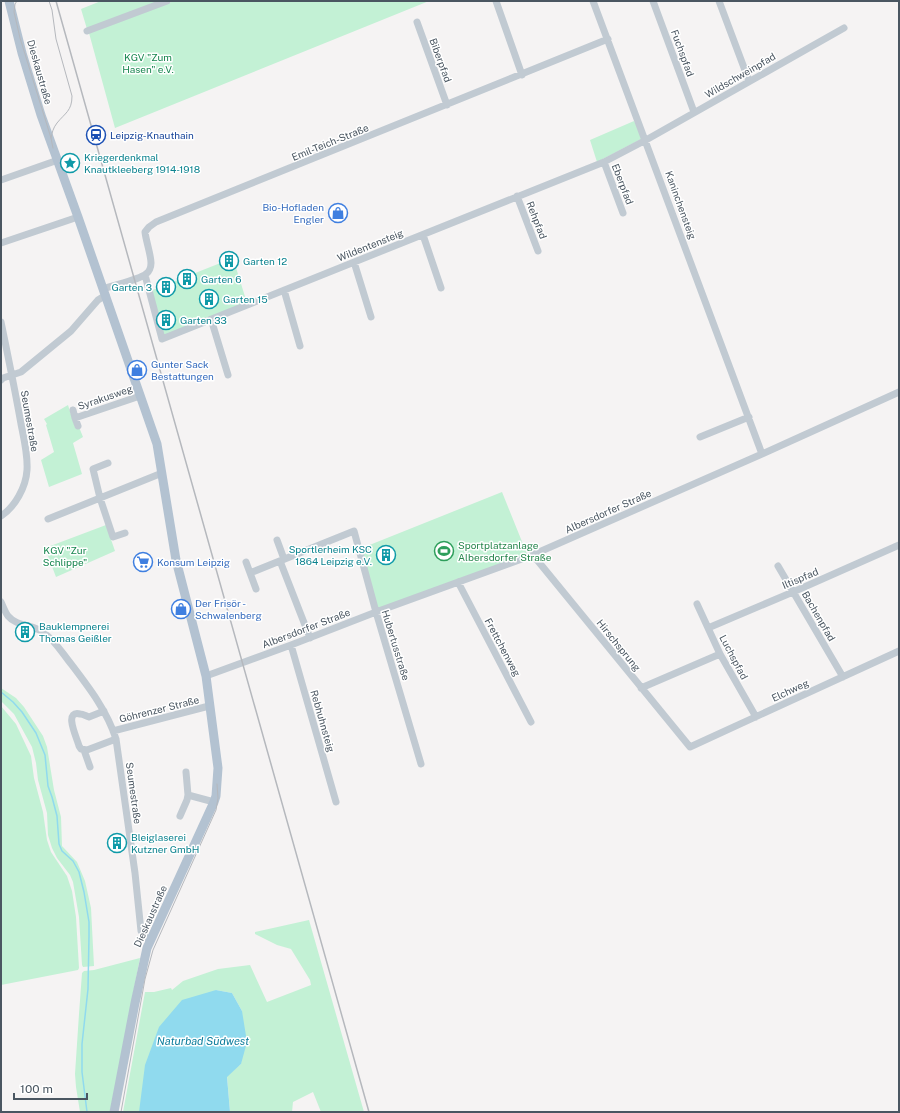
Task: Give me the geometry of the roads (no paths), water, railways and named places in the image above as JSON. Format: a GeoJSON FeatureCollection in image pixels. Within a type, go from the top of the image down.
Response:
{"type":"FeatureCollection","features":[{"type":"Feature","properties":{"kind":"main road","name":"Dieskaustraße"},"geometry":{"type":"LineString","coordinates":[[10,1],[22,53],[34,94],[157,444],[176,560],[206,676],[218,768],[216,796],[214,802],[147,948],[114,1112]]}},
{"type":"Feature","properties":{"kind":"street"},"geometry":{"type":"LineString","coordinates":[[86,31],[167,1]]}},
{"type":"Feature","properties":{"kind":"street"},"geometry":{"type":"LineString","coordinates":[[496,1],[522,74]]}},
{"type":"Feature","properties":{"kind":"street","name":"Kaninchensteig"},"geometry":{"type":"LineString","coordinates":[[593,1],[762,454]]}},
{"type":"Feature","properties":{"kind":"street","name":"Fuchspfad"},"geometry":{"type":"LineString","coordinates":[[653,1],[694,112]]}},
{"type":"Feature","properties":{"kind":"street"},"geometry":{"type":"LineString","coordinates":[[719,1],[749,82]]}},
{"type":"Feature","properties":{"kind":"street","name":"Biberpfad"},"geometry":{"type":"LineString","coordinates":[[417,22],[447,105]]}},
{"type":"Feature","properties":{"kind":"street","name":"Wildschweinpfad"},"geometry":{"type":"LineString","coordinates":[[646,140],[844,28]]}},
{"type":"Feature","properties":{"kind":"street","name":"Emil-Teich-Straße"},"geometry":{"type":"LineString","coordinates":[[145,275],[150,268],[151,262],[145,232],[156,222],[608,40]]}},
{"type":"Feature","properties":{"kind":"street","name":"Wildentensteig"},"geometry":{"type":"LineString","coordinates":[[145,275],[162,339],[604,162],[646,140]]}},
{"type":"Feature","properties":{"kind":"street"},"geometry":{"type":"LineString","coordinates":[[1,180],[58,160]]}},
{"type":"Feature","properties":{"kind":"street","name":"Eberpfad"},"geometry":{"type":"LineString","coordinates":[[604,162],[623,213]]}},
{"type":"Feature","properties":{"kind":"street","name":"Rehpfad"},"geometry":{"type":"LineString","coordinates":[[517,196],[538,251]]}},
{"type":"Feature","properties":{"kind":"street"},"geometry":{"type":"LineString","coordinates":[[1,243],[78,217]]}},
{"type":"Feature","properties":{"kind":"street"},"geometry":{"type":"LineString","coordinates":[[423,235],[441,288]]}},
{"type":"Feature","properties":{"kind":"street"},"geometry":{"type":"LineString","coordinates":[[354,262],[371,317]]}},
{"type":"Feature","properties":{"kind":"street"},"geometry":{"type":"LineString","coordinates":[[1,380],[21,372],[71,331],[104,292],[145,275]]}},
{"type":"Feature","properties":{"kind":"street"},"geometry":{"type":"LineString","coordinates":[[284,290],[300,346]]}},
{"type":"Feature","properties":{"kind":"street"},"geometry":{"type":"LineString","coordinates":[[212,319],[228,375]]}},
{"type":"Feature","properties":{"kind":"street","name":"Seumestraße"},"geometry":{"type":"LineString","coordinates":[[1,322],[25,448],[27,471],[26,478],[14,506],[1,516]]}},
{"type":"Feature","properties":{"kind":"street","name":"Albersdorfer Straße"},"geometry":{"type":"LineString","coordinates":[[206,676],[533,555],[899,392]]}},
{"type":"Feature","properties":{"kind":"street","name":"Syrakusweg"},"geometry":{"type":"LineString","coordinates":[[75,418],[140,396]]}},
{"type":"Feature","properties":{"kind":"street","name":"Syrakusweg"},"geometry":{"type":"LineString","coordinates":[[73,410],[78,426]]}},
{"type":"Feature","properties":{"kind":"street"},"geometry":{"type":"LineString","coordinates":[[700,437],[749,417]]}},
{"type":"Feature","properties":{"kind":"street"},"geometry":{"type":"LineString","coordinates":[[108,463],[93,469],[100,498],[113,537],[125,533]]}},
{"type":"Feature","properties":{"kind":"street"},"geometry":{"type":"LineString","coordinates":[[48,519],[162,474]]}},
{"type":"Feature","properties":{"kind":"street","name":"Hubertusstraße"},"geometry":{"type":"LineString","coordinates":[[282,560],[354,531],[376,612],[421,764]]}},
{"type":"Feature","properties":{"kind":"street"},"geometry":{"type":"LineString","coordinates":[[277,540],[282,560],[310,638]]}},
{"type":"Feature","properties":{"kind":"street","name":"Iltispfad"},"geometry":{"type":"LineString","coordinates":[[708,628],[899,545]]}},
{"type":"Feature","properties":{"kind":"street","name":"Hirschsprung"},"geometry":{"type":"LineString","coordinates":[[533,555],[690,747]]}},
{"type":"Feature","properties":{"kind":"street"},"geometry":{"type":"LineString","coordinates":[[250,573],[282,560]]}},
{"type":"Feature","properties":{"kind":"street"},"geometry":{"type":"LineString","coordinates":[[246,562],[256,589]]}},
{"type":"Feature","properties":{"kind":"street","name":"Bachenpfad"},"geometry":{"type":"LineString","coordinates":[[778,566],[843,677]]}},
{"type":"Feature","properties":{"kind":"street","name":"Frettchenweg"},"geometry":{"type":"LineString","coordinates":[[458,582],[531,722]]}},
{"type":"Feature","properties":{"kind":"street"},"geometry":{"type":"LineString","coordinates":[[1,602],[8,616],[1,619]]}},
{"type":"Feature","properties":{"kind":"street","name":"Luchspfad"},"geometry":{"type":"LineString","coordinates":[[697,604],[720,654],[756,717]]}},
{"type":"Feature","properties":{"kind":"street","name":"Seumestraße"},"geometry":{"type":"LineString","coordinates":[[8,616],[15,622],[43,632],[56,645],[89,687],[104,711],[113,731],[116,740],[135,873],[141,931],[149,942]]}},
{"type":"Feature","properties":{"kind":"street","name":"Rebhuhnsteig"},"geometry":{"type":"LineString","coordinates":[[291,645],[336,802]]}},
{"type":"Feature","properties":{"kind":"street","name":"Elchweg"},"geometry":{"type":"LineString","coordinates":[[690,747],[899,651]]}},
{"type":"Feature","properties":{"kind":"street"},"geometry":{"type":"LineString","coordinates":[[641,688],[720,654]]}},
{"type":"Feature","properties":{"kind":"street","name":"Göhrenzer Straße"},"geometry":{"type":"LineString","coordinates":[[113,731],[209,706]]}},
{"type":"Feature","properties":{"kind":"street"},"geometry":{"type":"LineString","coordinates":[[90,767],[84,750],[79,746],[71,721],[72,716],[79,713],[89,718],[104,711]]}},
{"type":"Feature","properties":{"kind":"street"},"geometry":{"type":"LineString","coordinates":[[84,750],[116,740]]}},
{"type":"Feature","properties":{"kind":"street"},"geometry":{"type":"LineString","coordinates":[[180,816],[188,795],[186,772]]}},
{"type":"Feature","properties":{"kind":"street"},"geometry":{"type":"LineString","coordinates":[[188,795],[214,802]]}},
{"type":"Feature","properties":{"kind":"water","name":"Naturbad Südwest"},"geometry":{"type":"Polygon","coordinates":[[[216,990],[232,993],[242,1011],[247,1042],[241,1064],[227,1077],[230,1112],[139,1112],[145,1065],[159,1027],[182,1000],[216,990]]]}},
{"type":"Feature","properties":{"kind":"waterway"},"geometry":{"type":"LineString","coordinates":[[1,692],[22,712],[36,733],[45,755],[48,786],[57,816],[59,844],[62,851],[73,861],[79,872],[84,892],[89,922],[88,989],[82,1044],[82,1072],[87,1112]]}},
{"type":"Feature","properties":{"kind":"tram line"},"geometry":{"type":"LineString","coordinates":[[17,1],[14,12],[20,38],[53,148]]}},
{"type":"Feature","properties":{"kind":"tram line"},"geometry":{"type":"LineString","coordinates":[[49,1],[52,10],[56,39],[72,96],[71,105],[56,125],[51,138]]}},
{"type":"Feature","properties":{"kind":"tram line"},"geometry":{"type":"LineString","coordinates":[[121,1112],[145,979],[153,950],[216,810],[218,798],[217,784]]}},
{"type":"Feature","properties":{"kind":"railway"},"geometry":{"type":"LineString","coordinates":[[56,1],[369,1112]]}},
{"type":"Feature","properties":{"kind":"place","name":"Leipzig-Knauthain"},"geometry":{"type":"Point","coordinates":[96,135]}},
{"type":"Feature","properties":{"kind":"place","name":"Kriegerdenkmal Knautkleeberg 1914-1918"},"geometry":{"type":"Point","coordinates":[70,163]}},
{"type":"Feature","properties":{"kind":"place","name":"Bio-Hofladen Engler"},"geometry":{"type":"Point","coordinates":[338,213]}},
{"type":"Feature","properties":{"kind":"place","name":"Garten 12"},"geometry":{"type":"Point","coordinates":[229,261]}},
{"type":"Feature","properties":{"kind":"place","name":"Garten 6"},"geometry":{"type":"Point","coordinates":[187,279]}},
{"type":"Feature","properties":{"kind":"place","name":"Garten 3"},"geometry":{"type":"Point","coordinates":[166,287]}},
{"type":"Feature","properties":{"kind":"place","name":"Garten 15"},"geometry":{"type":"Point","coordinates":[209,299]}},
{"type":"Feature","properties":{"kind":"place","name":"Garten 33"},"geometry":{"type":"Point","coordinates":[166,320]}},
{"type":"Feature","properties":{"kind":"place","name":"Gunter Sack Bestattungen"},"geometry":{"type":"Point","coordinates":[137,370]}},
{"type":"Feature","properties":{"kind":"place","name":"Sportplatzanlage Albersdorfer Straße"},"geometry":{"type":"Point","coordinates":[444,551]}},
{"type":"Feature","properties":{"kind":"place","name":"Sportlerheim KSC 1864 Leipzig e.V."},"geometry":{"type":"Point","coordinates":[386,555]}},
{"type":"Feature","properties":{"kind":"place","name":"Konsum Leipzig"},"geometry":{"type":"Point","coordinates":[143,562]}},
{"type":"Feature","properties":{"kind":"place","name":"Der Frisör - Schwalenberg"},"geometry":{"type":"Point","coordinates":[181,609]}},
{"type":"Feature","properties":{"kind":"place","name":"Bauklempnerei Thomas Geißler"},"geometry":{"type":"Point","coordinates":[25,632]}},
{"type":"Feature","properties":{"kind":"place","name":"Bleiglaserei Kutzner GmbH"},"geometry":{"type":"Point","coordinates":[117,843]}},
{"type":"Feature","properties":{"kind":"park label","name":"KGV \"Zum Hasen\" e.V."},"geometry":{"type":"Point","coordinates":[148,62]}},
{"type":"Feature","properties":{"kind":"park label","name":"KGV \"Zur Schlippe\""},"geometry":{"type":"Point","coordinates":[65,556]}}]}
